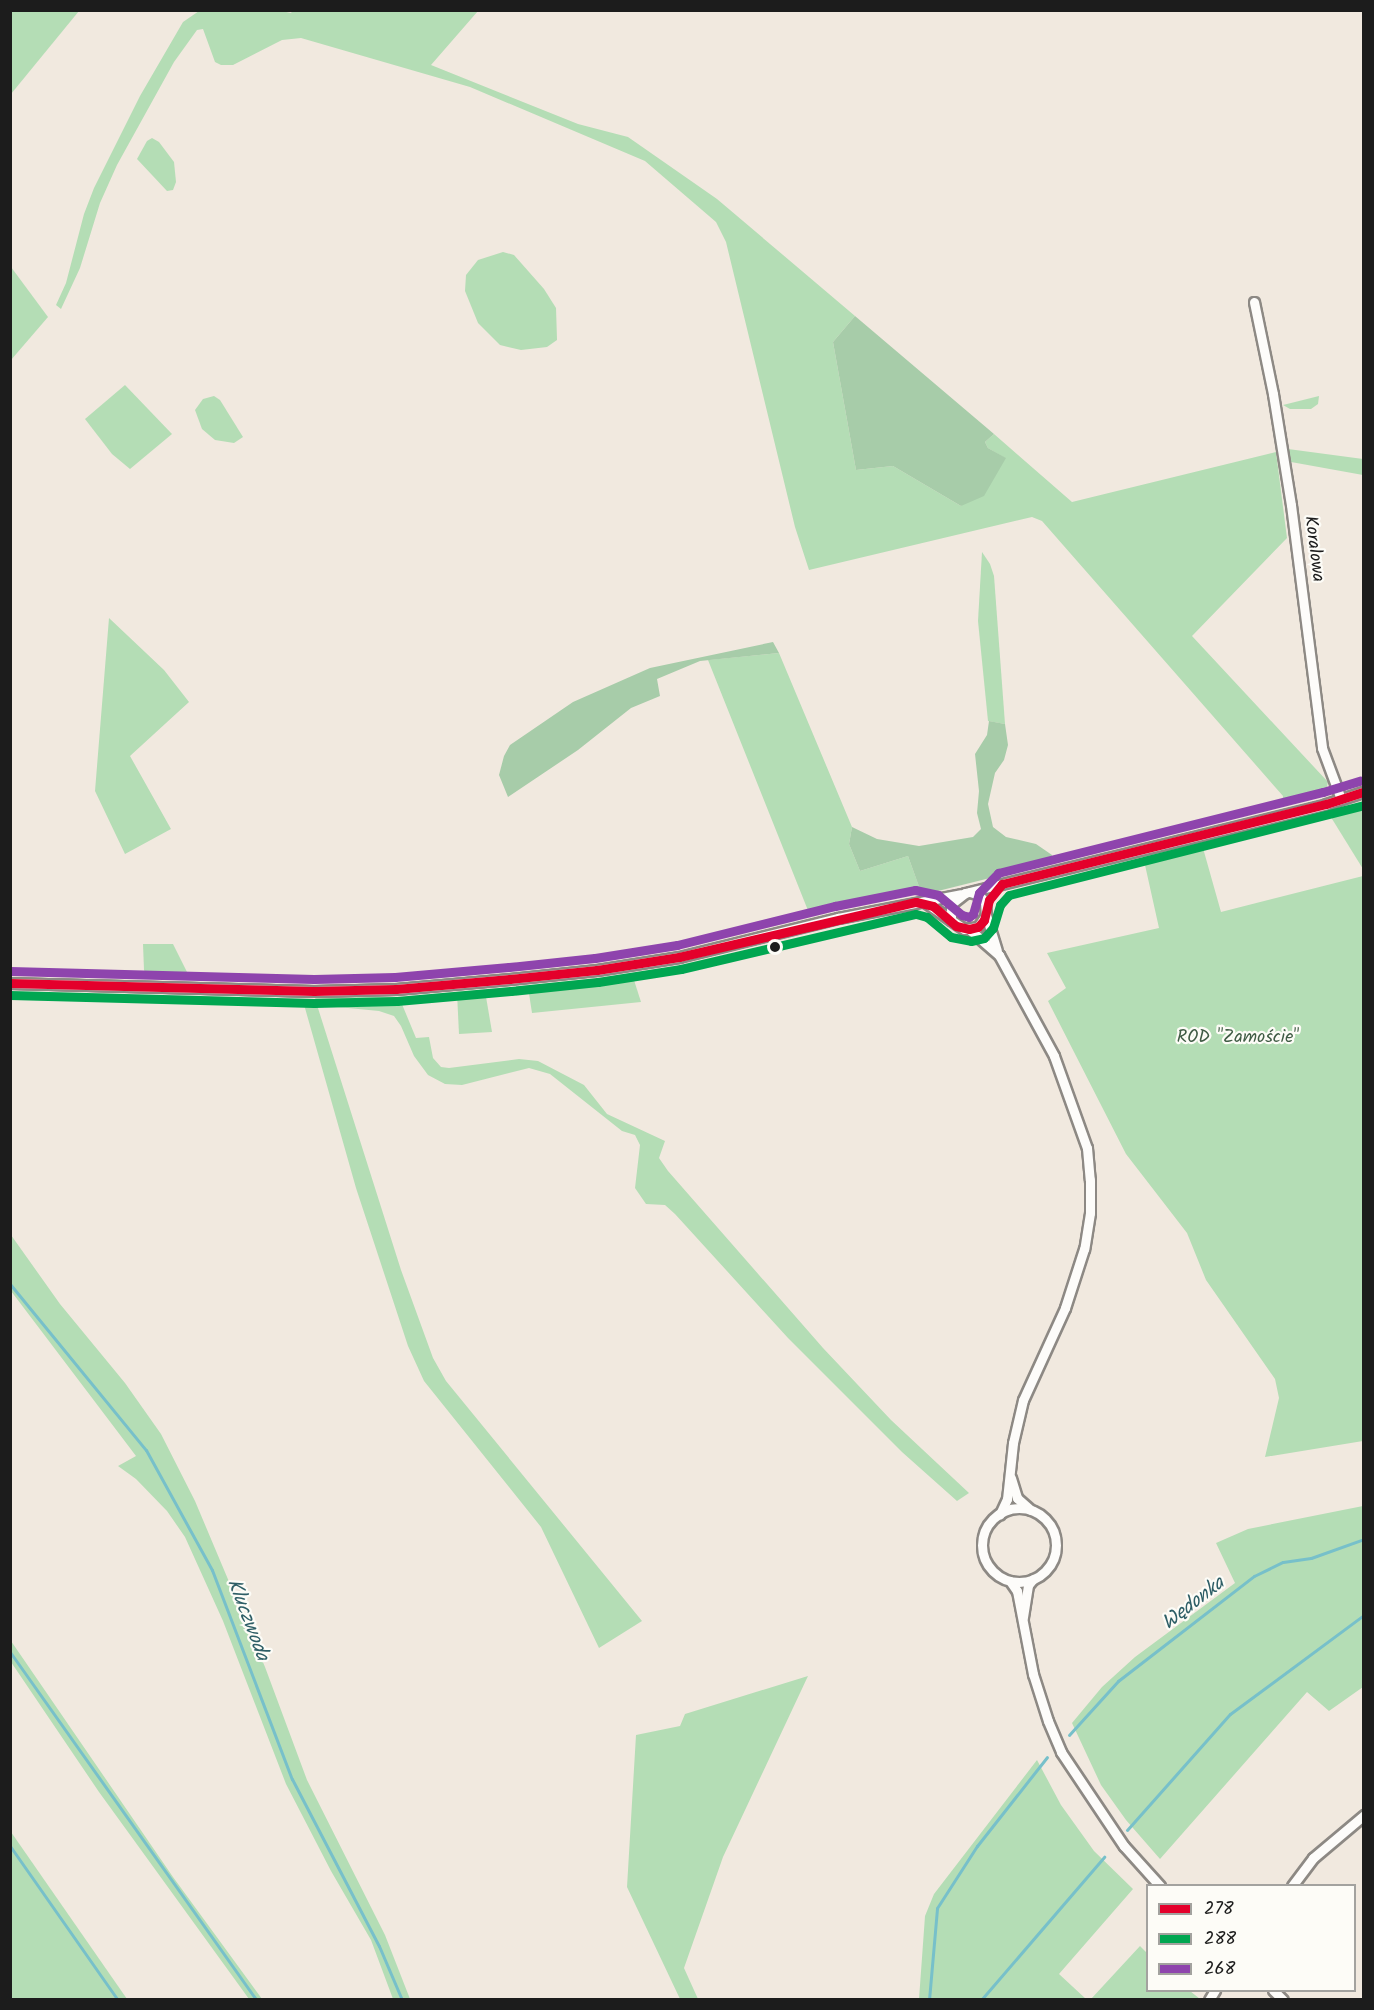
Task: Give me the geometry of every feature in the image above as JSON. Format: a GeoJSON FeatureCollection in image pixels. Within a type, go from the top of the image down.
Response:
{"type":"FeatureCollection","features":[{"type":"Feature","properties":{"kind":"street","name":"Koralowa"},"geometry":{"type":"LineString","coordinates":[[1254,302],[1273,394],[1289,494],[1322,748],[1341,799]]}},
{"type":"Feature","properties":{"kind":"street"},"geometry":{"type":"LineString","coordinates":[[10,982],[314,991],[396,989],[597,970],[679,957],[838,918],[966,893],[1364,792]]}},
{"type":"Feature","properties":{"kind":"street"},"geometry":{"type":"LineString","coordinates":[[925,902],[960,928],[969,929],[981,924],[992,896],[1002,884]]}},
{"type":"Feature","properties":{"kind":"street"},"geometry":{"type":"LineString","coordinates":[[951,920],[951,904],[966,893],[979,895],[999,956],[1062,1075],[1087,1148],[1090,1180],[1090,1213],[1084,1249],[1065,1308],[1023,1400],[1013,1443],[1011,1478],[1005,1507],[986,1529],[982,1549],[991,1569],[1010,1581],[1017,1591],[1034,1674],[1048,1721],[1061,1752],[1124,1846],[1158,1884]]}},
{"type":"Feature","properties":{"kind":"street"},"geometry":{"type":"LineString","coordinates":[[969,929],[999,956]]}},
{"type":"Feature","properties":{"kind":"street"},"geometry":{"type":"LineString","coordinates":[[1011,1478],[1017,1498],[1048,1523],[1056,1543],[1050,1565],[1028,1585],[1023,1619]]}},
{"type":"Feature","properties":{"kind":"street"},"geometry":{"type":"LineString","coordinates":[[1000,1514],[1013,1509],[1033,1511]]}},
{"type":"Feature","properties":{"kind":"street"},"geometry":{"type":"LineString","coordinates":[[1010,1581],[1033,1579]]}},
{"type":"Feature","properties":{"kind":"street"},"geometry":{"type":"LineString","coordinates":[[1294,1884],[1313,1858],[1364,1815]]}},
{"type":"Feature","properties":{"kind":"green space"},"geometry":{"type":"Polygon","coordinates":[[[277,10],[291,13],[293,10],[478,11],[431,65],[578,124],[628,137],[717,199],[855,316],[833,342],[856,470],[893,466],[961,506],[1005,458],[988,448],[985,442],[994,434],[1072,502],[1276,452],[1287,538],[1192,636],[1328,782],[1325,795],[1282,805],[1283,796],[1042,521],[1032,517],[809,570],[795,527],[726,242],[716,222],[645,161],[470,87],[301,38],[282,40],[233,65],[221,65],[215,62],[203,29],[197,30],[174,62],[117,165],[100,203],[80,268],[61,309],[56,305],[66,283],[84,214],[94,188],[140,96],[183,22],[199,11],[277,10]]]}},
{"type":"Feature","properties":{"kind":"green space"},"geometry":{"type":"Polygon","coordinates":[[[10,11],[79,11],[11,94],[10,94],[10,11]]]}},
{"type":"Feature","properties":{"kind":"green space"},"geometry":{"type":"Polygon","coordinates":[[[152,138],[159,142],[174,162],[176,182],[173,190],[167,191],[137,159],[147,141],[152,138]]]}},
{"type":"Feature","properties":{"kind":"green space"},"geometry":{"type":"Polygon","coordinates":[[[503,252],[514,255],[544,289],[556,308],[557,340],[547,347],[521,350],[500,345],[478,323],[465,291],[466,275],[478,260],[503,252]]]}},
{"type":"Feature","properties":{"kind":"green space"},"geometry":{"type":"Polygon","coordinates":[[[11,267],[48,317],[10,360],[11,267]]]}},
{"type":"Feature","properties":{"kind":"green space"},"geometry":{"type":"Polygon","coordinates":[[[855,316],[994,434],[985,442],[988,448],[1006,458],[984,496],[961,506],[893,466],[856,470],[833,342],[855,316]]]}},
{"type":"Feature","properties":{"kind":"green space"},"geometry":{"type":"Polygon","coordinates":[[[125,385],[172,434],[130,469],[112,454],[85,419],[125,385]]]}},
{"type":"Feature","properties":{"kind":"green space"},"geometry":{"type":"Polygon","coordinates":[[[214,396],[220,400],[243,437],[234,443],[215,440],[202,429],[195,410],[203,399],[214,396]]]}},
{"type":"Feature","properties":{"kind":"green space"},"geometry":{"type":"Polygon","coordinates":[[[1319,396],[1318,404],[1311,409],[1290,409],[1283,405],[1319,396]]]}},
{"type":"Feature","properties":{"kind":"green space"},"geometry":{"type":"Polygon","coordinates":[[[1288,449],[1363,459],[1363,475],[1291,462],[1288,449]]]}},
{"type":"Feature","properties":{"kind":"green space"},"geometry":{"type":"Polygon","coordinates":[[[982,552],[994,576],[1005,724],[988,721],[978,621],[982,552]]]}},
{"type":"Feature","properties":{"kind":"green space"},"geometry":{"type":"Polygon","coordinates":[[[109,618],[164,670],[189,702],[130,756],[171,829],[125,854],[95,791],[109,618]]]}},
{"type":"Feature","properties":{"kind":"green space"},"geometry":{"type":"Polygon","coordinates":[[[773,642],[779,653],[700,661],[657,679],[660,696],[631,708],[578,750],[508,797],[499,775],[504,756],[510,745],[573,702],[650,668],[773,642]]]}},
{"type":"Feature","properties":{"kind":"green space"},"geometry":{"type":"Polygon","coordinates":[[[779,653],[852,827],[849,844],[860,871],[908,856],[921,892],[809,913],[708,660],[779,653]]]}},
{"type":"Feature","properties":{"kind":"green space"},"geometry":{"type":"Polygon","coordinates":[[[989,721],[1005,724],[1008,745],[1004,760],[995,773],[988,804],[993,827],[1006,837],[1036,844],[1052,855],[1050,863],[922,895],[908,856],[860,871],[849,844],[852,827],[877,839],[919,846],[973,837],[981,829],[977,813],[979,791],[975,754],[987,735],[989,721]]]}},
{"type":"Feature","properties":{"kind":"green space"},"geometry":{"type":"Polygon","coordinates":[[[1364,801],[1363,869],[1329,814],[1364,801]]]}},
{"type":"Feature","properties":{"kind":"green space","name":"ROD \"Zamoście\""},"geometry":{"type":"Polygon","coordinates":[[[1201,841],[1221,912],[1363,876],[1363,1441],[1265,1457],[1279,1398],[1275,1379],[1206,1280],[1187,1233],[1126,1154],[1048,1001],[1066,988],[1047,953],[1159,928],[1143,856],[1201,841]]]}},
{"type":"Feature","properties":{"kind":"green space"},"geometry":{"type":"Polygon","coordinates":[[[143,944],[173,944],[191,980],[148,978],[144,970],[143,944]]]}},
{"type":"Feature","properties":{"kind":"green space"},"geometry":{"type":"Polygon","coordinates":[[[633,977],[641,1002],[532,1013],[528,987],[633,977]]]}},
{"type":"Feature","properties":{"kind":"green space"},"geometry":{"type":"Polygon","coordinates":[[[485,991],[492,1032],[459,1034],[457,993],[485,991]]]}},
{"type":"Feature","properties":{"kind":"green space"},"geometry":{"type":"Polygon","coordinates":[[[315,997],[399,997],[416,1038],[429,1037],[433,1058],[441,1067],[449,1068],[519,1059],[538,1061],[584,1085],[607,1114],[665,1141],[659,1158],[668,1171],[823,1348],[891,1420],[969,1493],[957,1501],[902,1452],[788,1338],[675,1214],[665,1205],[646,1204],[635,1188],[640,1145],[635,1135],[622,1131],[550,1074],[529,1068],[462,1085],[445,1084],[428,1075],[414,1056],[394,1016],[379,1011],[317,1005],[401,1270],[433,1358],[446,1381],[642,1621],[599,1648],[541,1527],[424,1381],[408,1346],[356,1188],[303,1001],[316,1005],[315,997]]]}},
{"type":"Feature","properties":{"kind":"green space"},"geometry":{"type":"Polygon","coordinates":[[[11,1235],[60,1304],[125,1383],[161,1434],[195,1501],[265,1667],[307,1780],[385,1935],[410,1999],[393,1999],[371,1940],[331,1871],[286,1784],[223,1621],[185,1537],[167,1511],[136,1479],[118,1466],[136,1456],[11,1291],[11,1235]]]}},
{"type":"Feature","properties":{"kind":"green space"},"geometry":{"type":"Polygon","coordinates":[[[1363,1506],[1363,1687],[1329,1711],[1307,1692],[1160,1859],[1126,1820],[1101,1785],[1072,1723],[1102,1687],[1135,1657],[1235,1583],[1216,1543],[1248,1529],[1363,1506]]]}},
{"type":"Feature","properties":{"kind":"green space"},"geometry":{"type":"Polygon","coordinates":[[[11,1641],[173,1877],[262,1999],[249,1999],[99,1792],[11,1662],[11,1641]]]}},
{"type":"Feature","properties":{"kind":"green space"},"geometry":{"type":"Polygon","coordinates":[[[808,1676],[723,1857],[684,1968],[698,1999],[680,1999],[627,1887],[636,1735],[680,1726],[685,1714],[808,1676]]]}},
{"type":"Feature","properties":{"kind":"green space"},"geometry":{"type":"Polygon","coordinates":[[[1037,1760],[1061,1805],[1094,1851],[1133,1889],[1059,1974],[1086,1999],[919,1999],[925,1916],[934,1894],[1037,1760]]]}},
{"type":"Feature","properties":{"kind":"green space"},"geometry":{"type":"Polygon","coordinates":[[[11,1832],[127,1999],[11,1999],[11,1832]]]}},
{"type":"Feature","properties":{"kind":"green space"},"geometry":{"type":"Polygon","coordinates":[[[1140,1946],[1146,1952],[1146,1992],[1191,1992],[1200,1999],[1091,1999],[1140,1946]]]}},
{"type":"Feature","properties":{"kind":"waterway","name":"Kluczwoda"},"geometry":{"type":"LineString","coordinates":[[10,1284],[146,1450],[212,1570],[292,1779],[379,1946],[402,2000]]}},
{"type":"Feature","properties":{"kind":"waterway","name":"Wędonka"},"geometry":{"type":"LineString","coordinates":[[1069,1735],[1118,1681],[1254,1576],[1283,1562],[1311,1558],[1364,1539]]}},
{"type":"Feature","properties":{"kind":"waterway"},"geometry":{"type":"LineString","coordinates":[[1127,1830],[1230,1714],[1364,1615]]}},
{"type":"Feature","properties":{"kind":"waterway"},"geometry":{"type":"LineString","coordinates":[[10,1652],[256,2000]]}},
{"type":"Feature","properties":{"kind":"waterway","name":"Wędonka"},"geometry":{"type":"LineString","coordinates":[[929,2000],[937,1908],[977,1846],[1047,1757]]}},
{"type":"Feature","properties":{"kind":"waterway"},"geometry":{"type":"LineString","coordinates":[[10,1846],[118,2000]]}},
{"type":"Feature","properties":{"kind":"waterway"},"geometry":{"type":"LineString","coordinates":[[981,2000],[1104,1857]]}},
{"type":"Feature","properties":{"kind":"transit line","name":"268"},"geometry":{"type":"LineString","coordinates":[[10,971],[314,979],[395,977],[509,967],[595,958],[677,945],[835,906],[915,890],[938,895],[962,915],[969,917],[973,914],[979,893],[998,873],[1360,781]]}},
{"type":"Feature","properties":{"kind":"transit line","name":"278"},"geometry":{"type":"LineString","coordinates":[[10,983],[314,991],[396,989],[510,979],[597,970],[679,957],[916,902],[933,906],[956,926],[969,929],[978,927],[984,920],[989,900],[1002,884],[1326,804],[1364,792]]}},
{"type":"Feature","properties":{"kind":"transit line","name":"288"},"geometry":{"type":"LineString","coordinates":[[10,995],[314,1003],[397,1001],[511,991],[598,982],[681,969],[916,914],[927,917],[951,937],[971,941],[984,938],[993,928],[1000,905],[1009,895],[1364,805]]}}]}
